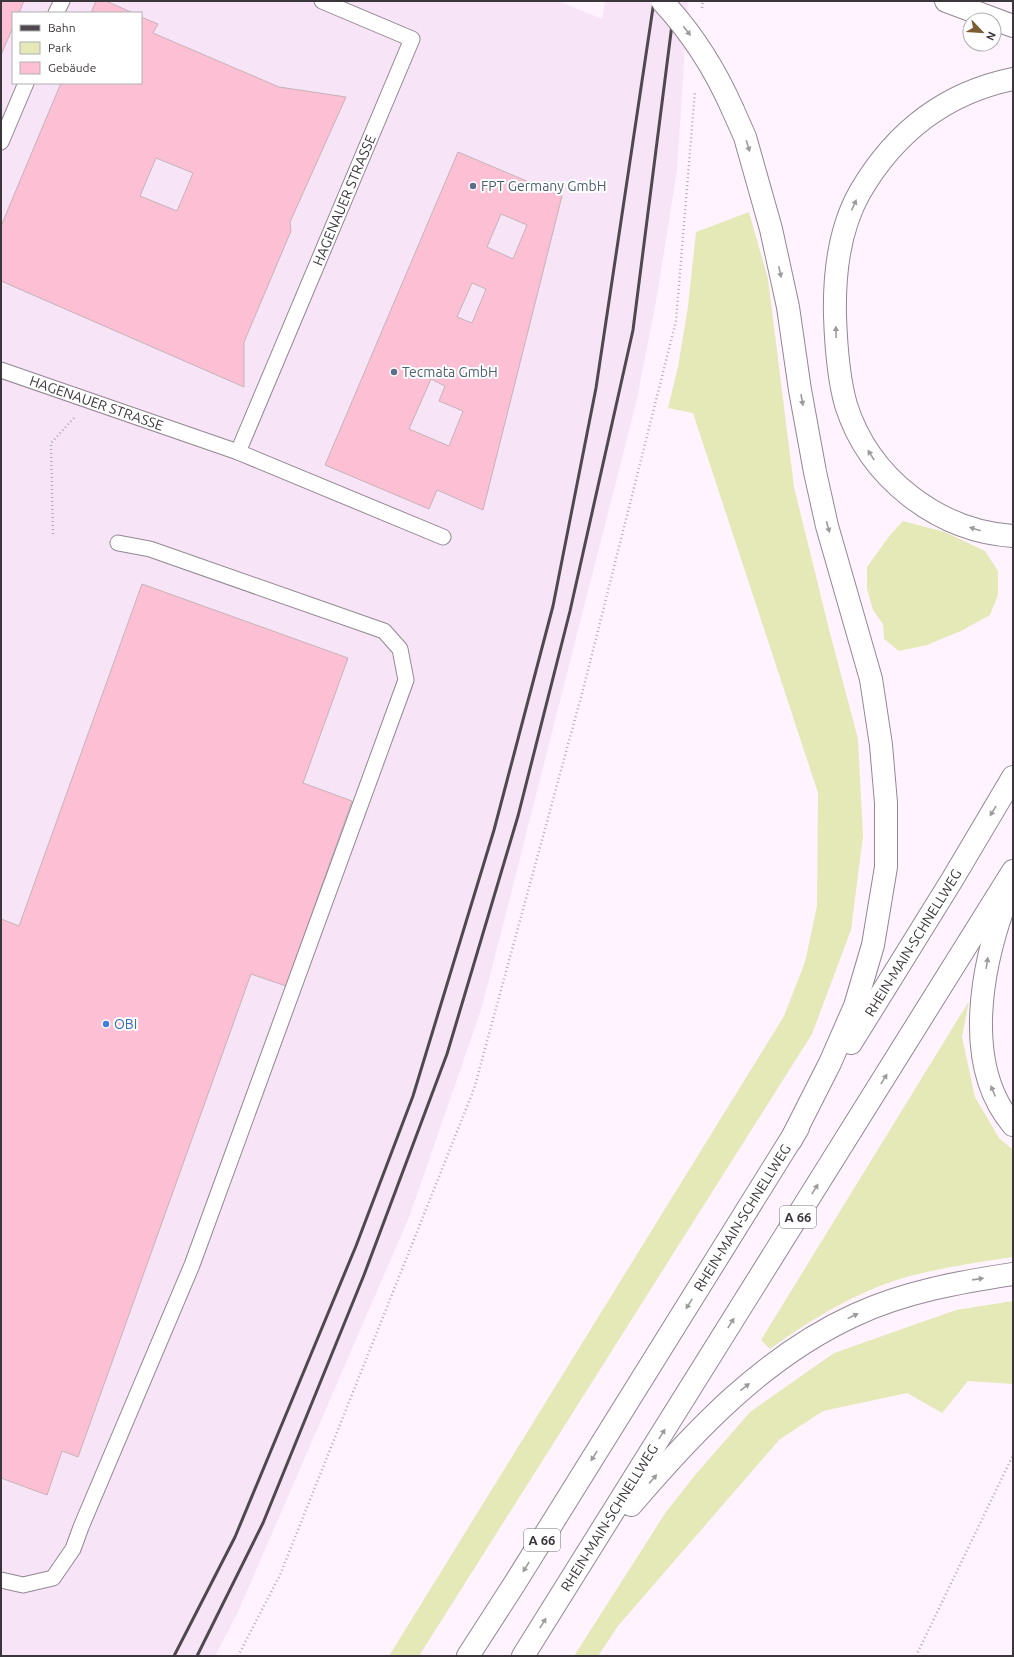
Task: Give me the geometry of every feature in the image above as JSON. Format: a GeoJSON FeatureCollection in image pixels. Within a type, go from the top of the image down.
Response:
{"type":"FeatureCollection","features":[{"type":"Feature","properties":{"kind":"highway"},"geometry":{"type":"LineString","coordinates":[[662,1],[705,54],[721,83],[745,137],[771,229],[788,307],[814,472],[827,526],[871,679],[882,744],[886,803],[886,867],[873,945],[855,1006],[830,1063],[790,1140]]}},
{"type":"Feature","properties":{"kind":"highway"},"geometry":{"type":"LineString","coordinates":[[946,1],[1013,26]]}},
{"type":"Feature","properties":{"kind":"highway"},"geometry":{"type":"LineString","coordinates":[[1013,79],[995,83],[945,104],[920,120],[896,142],[876,168],[860,193],[848,220],[839,252],[835,290],[836,337],[840,374],[846,406],[872,457],[891,480],[917,502],[939,515],[979,530],[1013,536]]}},
{"type":"Feature","properties":{"kind":"highway","name":"RHEIN-MAIN-SCHNELLWEG"},"geometry":{"type":"LineString","coordinates":[[468,1656],[516,1583],[952,880],[1013,777]]}},
{"type":"Feature","properties":{"kind":"highway","name":"RHEIN-MAIN-SCHNELLWEG"},"geometry":{"type":"LineString","coordinates":[[523,1656],[1013,871]]}},
{"type":"Feature","properties":{"kind":"highway"},"geometry":{"type":"LineString","coordinates":[[1013,883],[989,955],[982,1008],[982,1042],[986,1074],[997,1101],[1013,1125]]}},
{"type":"Feature","properties":{"kind":"highway"},"geometry":{"type":"LineString","coordinates":[[582,1562],[690,1438],[738,1393],[775,1363],[811,1338],[856,1314],[886,1303],[970,1280],[1013,1274]]}},
{"type":"Feature","properties":{"kind":"lane"},"geometry":{"type":"LineString","coordinates":[[56,12],[62,1]]}},
{"type":"Feature","properties":{"kind":"lane","name":"HAGENAUER STRASSE"},"geometry":{"type":"LineString","coordinates":[[238,452],[412,38],[322,1]]}},
{"type":"Feature","properties":{"kind":"lane"},"geometry":{"type":"LineString","coordinates":[[1,142],[26,84]]}},
{"type":"Feature","properties":{"kind":"lane","name":"HAGENAUER STRASSE"},"geometry":{"type":"LineString","coordinates":[[1,370],[238,452],[443,537]]}},
{"type":"Feature","properties":{"kind":"lane"},"geometry":{"type":"LineString","coordinates":[[1,1580],[23,1585],[53,1578],[73,1549],[192,1265],[406,680],[400,649],[384,631],[150,549],[118,543]]}},
{"type":"Feature","properties":{"kind":"path"},"geometry":{"type":"LineString","coordinates":[[702,9],[703,1]]}},
{"type":"Feature","properties":{"kind":"path"},"geometry":{"type":"LineString","coordinates":[[238,1656],[280,1575],[474,1089],[584,686],[676,321],[696,87]]}},
{"type":"Feature","properties":{"kind":"path"},"geometry":{"type":"LineString","coordinates":[[53,534],[51,443],[89,401]]}},
{"type":"Feature","properties":{"kind":"path"},"geometry":{"type":"LineString","coordinates":[[916,1656],[1013,1455]]}},
{"type":"Feature","properties":{"kind":"shaded area"},"geometry":{"type":"Polygon","coordinates":[[[1,1],[559,1],[602,19],[605,1],[688,1],[677,170],[657,296],[637,399],[482,1007],[410,1215],[238,1612],[215,1656],[1,1656],[1,1]]]}},
{"type":"Feature","properties":{"kind":"green space"},"geometry":{"type":"Polygon","coordinates":[[[749,212],[768,279],[794,487],[858,739],[863,836],[851,930],[812,1034],[419,1656],[389,1656],[784,1016],[805,962],[817,906],[818,793],[693,413],[668,408],[678,367],[688,306],[696,232],[749,212]]]}},
{"type":"Feature","properties":{"kind":"green space"},"geometry":{"type":"Polygon","coordinates":[[[903,521],[945,532],[985,551],[998,571],[998,595],[990,615],[961,631],[927,645],[899,651],[884,639],[883,624],[873,610],[867,589],[867,567],[890,535],[903,521]]]}},
{"type":"Feature","properties":{"kind":"green space"},"geometry":{"type":"Polygon","coordinates":[[[969,1001],[962,1037],[975,1097],[999,1138],[1013,1150],[1013,1257],[926,1272],[876,1288],[821,1315],[770,1349],[761,1340],[969,1001]]]}},
{"type":"Feature","properties":{"kind":"green space"},"geometry":{"type":"Polygon","coordinates":[[[1013,1301],[1013,1384],[968,1381],[942,1413],[907,1393],[823,1411],[779,1440],[618,1626],[598,1656],[574,1656],[666,1512],[696,1474],[750,1412],[834,1353],[956,1310],[1013,1301]]]}},
{"type":"Feature","properties":{"kind":"building"},"geometry":{"type":"Polygon","coordinates":[[[1,1],[24,1],[19,12],[12,12],[12,29],[1,55],[1,1]]]}},
{"type":"Feature","properties":{"kind":"building"},"geometry":{"type":"Polygon","coordinates":[[[96,1],[106,1],[131,12],[91,12],[96,1]]]}},
{"type":"Feature","properties":{"kind":"building"},"geometry":{"type":"Polygon","coordinates":[[[142,17],[158,24],[153,33],[279,87],[346,97],[290,222],[291,231],[244,342],[244,387],[1,281],[1,226],[61,84],[142,84],[142,17]],[[156,158],[140,196],[177,211],[193,173],[156,158]]]}},
{"type":"Feature","properties":{"kind":"building"},"geometry":{"type":"Polygon","coordinates":[[[458,152],[562,196],[483,510],[437,490],[429,509],[325,465],[458,152]],[[501,214],[487,247],[513,259],[527,225],[501,214]],[[472,283],[457,317],[472,323],[486,289],[472,283]],[[431,379],[409,429],[449,446],[463,411],[439,401],[445,386],[431,379]]]}},
{"type":"Feature","properties":{"kind":"building"},"geometry":{"type":"Polygon","coordinates":[[[142,584],[348,658],[303,783],[352,801],[286,986],[251,974],[78,1457],[62,1451],[47,1495],[1,1478],[1,919],[19,926],[142,584]]]}},
{"type":"Feature","properties":{"kind":"railway"},"geometry":{"type":"LineString","coordinates":[[174,1656],[235,1537],[356,1246],[413,1096],[494,830],[553,606],[596,388],[654,1]]}},
{"type":"Feature","properties":{"kind":"railway"},"geometry":{"type":"LineString","coordinates":[[197,1656],[263,1523],[364,1275],[447,1054],[518,816],[570,611],[633,330],[675,1]]}},
{"type":"Feature","properties":{"kind":"place","name":"FPT Germany GmbH"},"geometry":{"type":"Point","coordinates":[473,186]}},
{"type":"Feature","properties":{"kind":"place","name":"Tecmata GmbH"},"geometry":{"type":"Point","coordinates":[394,372]}},
{"type":"Feature","properties":{"kind":"place","name":"OBI"},"geometry":{"type":"Point","coordinates":[106,1024]}}]}
